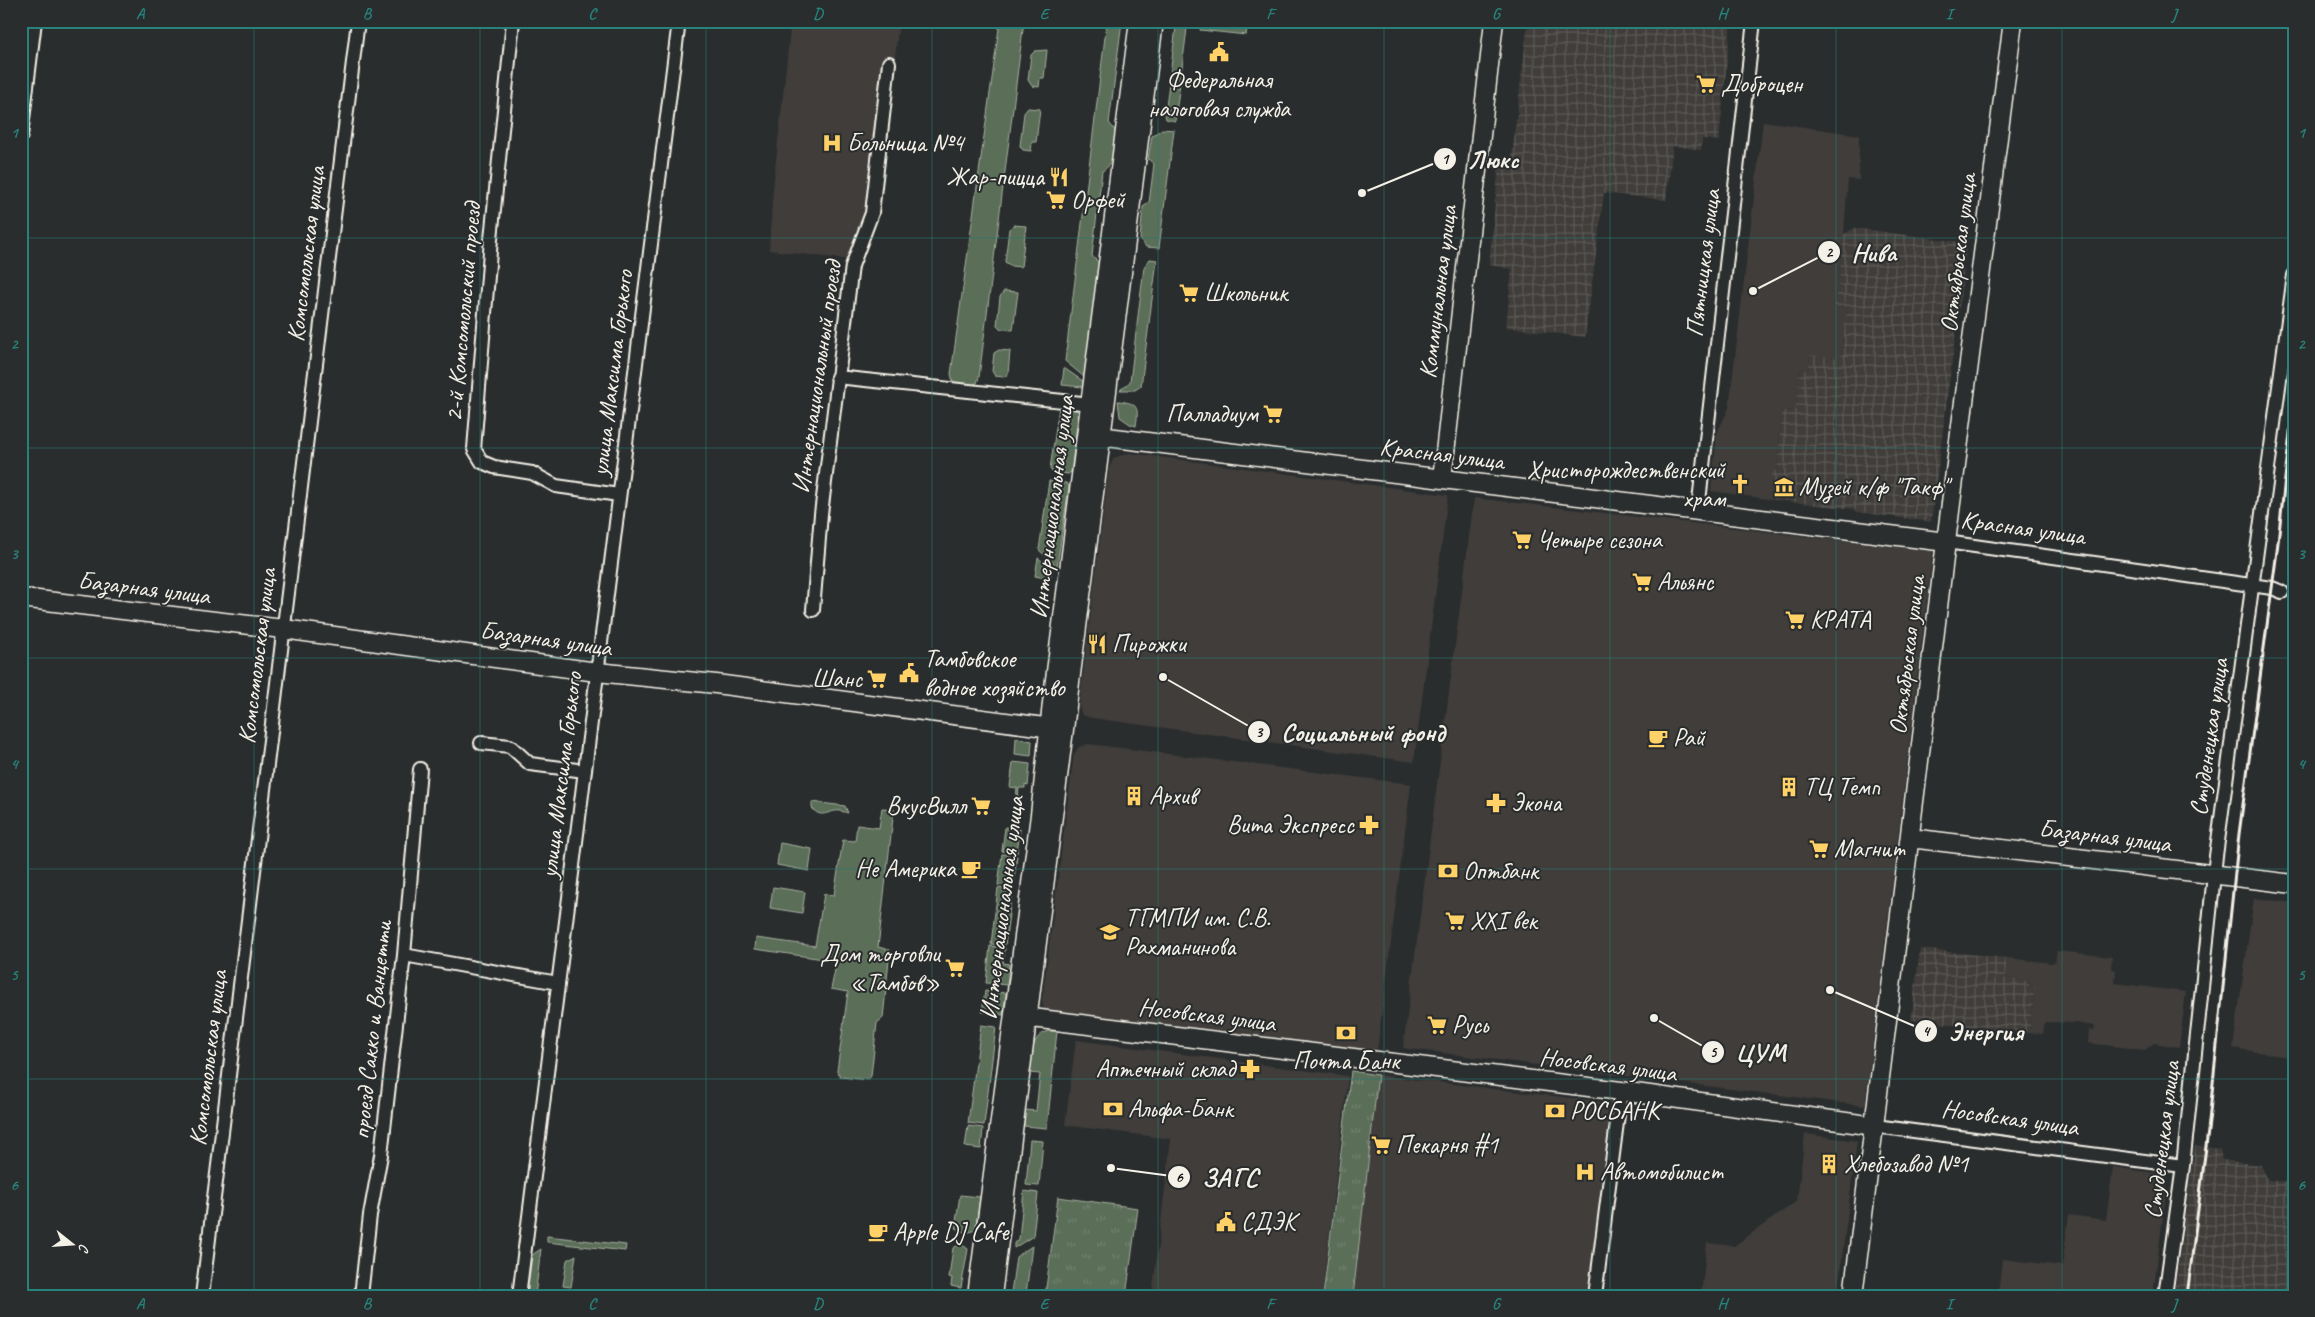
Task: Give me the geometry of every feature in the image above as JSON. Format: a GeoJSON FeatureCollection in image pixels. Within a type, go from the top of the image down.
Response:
{"type":"FeatureCollection","features":[{"type":"Feature","properties":{"kind":"main road","name":"Интернациональная улица"},"geometry":{"type":"LineString","coordinates":[[1094,435],[1091,404],[1139,21]]}},
{"type":"Feature","properties":{"kind":"main road","name":"Интернациональная улица"},"geometry":{"type":"LineString","coordinates":[[992,1296],[1020,1016],[1056,728],[1094,435],[1154,21]]}},
{"type":"Feature","properties":{"kind":"main road","name":"Коммунальная улица"},"geometry":{"type":"LineString","coordinates":[[1442,480],[1494,21]]}},
{"type":"Feature","properties":{"kind":"main road","name":"Октябрьская улица"},"geometry":{"type":"LineString","coordinates":[[1853,1296],[1876,1126],[1946,542],[2014,21]]}},
{"type":"Feature","properties":{"kind":"main road","name":"Красная улица"},"geometry":{"type":"LineString","coordinates":[[1094,435],[1946,542]]}},
{"type":"Feature","properties":{"kind":"main road","name":"Базарная улица"},"geometry":{"type":"LineString","coordinates":[[21,598],[282,629],[597,672],[716,684],[1056,728]]}},
{"type":"Feature","properties":{"kind":"main road","name":"Базарная улица"},"geometry":{"type":"LineString","coordinates":[[1910,838],[2294,884]]}},
{"type":"Feature","properties":{"kind":"main road","name":"Интернациональная улица"},"geometry":{"type":"LineString","coordinates":[[977,1296],[1020,1016]]}},
{"type":"Feature","properties":{"kind":"main road","name":"Носовская улица"},"geometry":{"type":"LineString","coordinates":[[1020,1016],[1621,1091],[1876,1126]]}},
{"type":"Feature","properties":{"kind":"street"},"geometry":{"type":"LineString","coordinates":[[21,136],[35,21]]}},
{"type":"Feature","properties":{"kind":"street","name":"Комсомольская улица"},"geometry":{"type":"LineString","coordinates":[[202,1296],[282,629],[358,21]]}},
{"type":"Feature","properties":{"kind":"street","name":"2-й Комсомольский проезд"},"geometry":{"type":"LineString","coordinates":[[513,21],[474,449],[482,462],[494,467],[532,473],[556,486],[619,495]]}},
{"type":"Feature","properties":{"kind":"street","name":"улица Максима Горького"},"geometry":{"type":"LineString","coordinates":[[519,1296],[679,21]]}},
{"type":"Feature","properties":{"kind":"street","name":"Пятницкая улица"},"geometry":{"type":"LineString","coordinates":[[1698,510],[1754,21]]}},
{"type":"Feature","properties":{"kind":"street","name":"Интернациональный проезд"},"geometry":{"type":"LineString","coordinates":[[813,610],[821,514],[852,266],[872,213],[889,63]]}},
{"type":"Feature","properties":{"kind":"street","name":"Студенецкая улица"},"geometry":{"type":"LineString","coordinates":[[2165,1296],[2183,1166],[2214,875],[2294,275]]}},
{"type":"Feature","properties":{"kind":"street"},"geometry":{"type":"LineString","coordinates":[[837,377],[1091,404]]}},
{"type":"Feature","properties":{"kind":"street","name":"Красная улица"},"geometry":{"type":"LineString","coordinates":[[1946,542],[2252,585],[2282,592]]}},
{"type":"Feature","properties":{"kind":"street"},"geometry":{"type":"LineString","coordinates":[[481,742],[510,746],[530,764],[585,771]]}},
{"type":"Feature","properties":{"kind":"street","name":"проезд Сакко и Ванцетти"},"geometry":{"type":"LineString","coordinates":[[361,1296],[370,1215],[381,1155],[404,955],[420,769]]}},
{"type":"Feature","properties":{"kind":"street"},"geometry":{"type":"LineString","coordinates":[[404,955],[558,984]]}},
{"type":"Feature","properties":{"kind":"street"},"geometry":{"type":"LineString","coordinates":[[1595,1296],[1621,1091]]}},
{"type":"Feature","properties":{"kind":"street","name":"Носовская улица"},"geometry":{"type":"LineString","coordinates":[[1876,1126],[2183,1166]]}},
{"type":"Feature","properties":{"kind":"shaded area","name":"Больница №4"},"geometry":{"type":"Polygon","coordinates":[[[791,21],[899,21],[879,200],[859,261],[769,250],[773,188],[791,21]]]}},
{"type":"Feature","properties":{"kind":"shaded area"},"geometry":{"type":"Polygon","coordinates":[[[1528,21],[1731,21],[1719,141],[1702,139],[1701,150],[1673,146],[1666,200],[1604,193],[1585,337],[1506,327],[1512,269],[1489,265],[1499,163],[1511,164],[1528,21]]]}},
{"type":"Feature","properties":{"kind":"shaded area"},"geometry":{"type":"Polygon","coordinates":[[[1763,121],[1859,135],[1859,180],[1848,179],[1844,234],[1835,305],[1847,307],[1841,359],[1810,355],[1808,370],[1800,369],[1795,411],[1782,410],[1777,472],[1772,471],[1770,494],[1775,494],[1775,500],[1711,491],[1717,433],[1729,408],[1763,121]]]}},
{"type":"Feature","properties":{"kind":"shaded area"},"geometry":{"type":"Polygon","coordinates":[[[1855,228],[1966,243],[1964,263],[1960,263],[1959,268],[1964,269],[1931,522],[1857,512],[1853,509],[1775,500],[1775,494],[1770,494],[1771,471],[1777,471],[1782,410],[1795,411],[1800,369],[1808,370],[1810,355],[1841,358],[1847,307],[1835,306],[1844,234],[1855,228]]]}},
{"type":"Feature","properties":{"kind":"shaded area"},"geometry":{"type":"Polygon","coordinates":[[[1129,453],[1448,495],[1414,762],[1092,718],[1082,715],[1079,706],[1109,468],[1114,458],[1129,453]]]}},
{"type":"Feature","properties":{"kind":"shaded area"},"geometry":{"type":"Polygon","coordinates":[[[1474,498],[1933,551],[1865,1106],[1403,1048],[1474,498]]]}},
{"type":"Feature","properties":{"kind":"shaded area"},"geometry":{"type":"Polygon","coordinates":[[[1088,744],[1411,784],[1377,1051],[1044,1009],[1042,1001],[1074,754],[1079,747],[1088,744]]]}},
{"type":"Feature","properties":{"kind":"shaded area"},"geometry":{"type":"Polygon","coordinates":[[[2254,898],[2294,903],[2294,1058],[2233,1048],[2254,898]]]}},
{"type":"Feature","properties":{"kind":"shaded area"},"geometry":{"type":"Polygon","coordinates":[[[1920,949],[2007,958],[2005,978],[2030,981],[2029,986],[2035,987],[2029,1033],[1911,1020],[1920,949]]]}},
{"type":"Feature","properties":{"kind":"shaded area"},"geometry":{"type":"Polygon","coordinates":[[[2057,951],[2112,957],[2111,968],[2116,970],[2115,983],[2186,992],[2179,1047],[2154,1043],[2145,1050],[2088,1043],[2089,1030],[2094,1031],[2095,1026],[2075,1023],[2045,1022],[2043,1034],[2029,1033],[2035,987],[2029,986],[2030,981],[2005,978],[2007,958],[2052,963],[2055,961],[2057,951]]]}},
{"type":"Feature","properties":{"kind":"shaded area"},"geometry":{"type":"Polygon","coordinates":[[[1076,1040],[1348,1076],[1322,1296],[1152,1296],[1171,1139],[1065,1125],[1076,1040]]]}},
{"type":"Feature","properties":{"kind":"shaded area"},"geometry":{"type":"Polygon","coordinates":[[[1378,1075],[1612,1103],[1587,1296],[1353,1296],[1378,1075]]]}},
{"type":"Feature","properties":{"kind":"shaded area"},"geometry":{"type":"Polygon","coordinates":[[[1805,1134],[1857,1141],[1837,1296],[1701,1296],[1707,1243],[1734,1246],[1797,1201],[1805,1134]]]}},
{"type":"Feature","properties":{"kind":"shaded area"},"geometry":{"type":"Polygon","coordinates":[[[2195,1146],[2220,1149],[2222,1160],[2261,1165],[2268,1180],[2294,1183],[2294,1296],[2174,1296],[2195,1146]]]}},
{"type":"Feature","properties":{"kind":"shaded area"},"geometry":{"type":"Polygon","coordinates":[[[2113,1167],[2168,1175],[2153,1296],[1998,1296],[2002,1259],[2062,1266],[2069,1215],[2106,1220],[2113,1167]]]}},
{"type":"Feature","properties":{"kind":"green space"},"geometry":{"type":"Polygon","coordinates":[[[1000,21],[1024,21],[979,377],[977,383],[972,385],[953,382],[951,374],[1000,21]]]}},
{"type":"Feature","properties":{"kind":"green space"},"geometry":{"type":"Polygon","coordinates":[[[1107,21],[1122,21],[1109,123],[1115,130],[1114,147],[1110,163],[1102,171],[1092,256],[1099,263],[1084,377],[1065,361],[1107,21]]]}},
{"type":"Feature","properties":{"kind":"green space"},"geometry":{"type":"Polygon","coordinates":[[[1169,21],[1188,21],[1175,121],[1166,119],[1165,115],[1176,27],[1169,21]]]}},
{"type":"Feature","properties":{"kind":"green space"},"geometry":{"type":"Polygon","coordinates":[[[1201,21],[1248,21],[1246,35],[1200,30],[1201,21]]]}},
{"type":"Feature","properties":{"kind":"green space"},"geometry":{"type":"Polygon","coordinates":[[[1047,50],[1044,78],[1040,78],[1039,87],[1032,86],[1028,80],[1031,55],[1035,51],[1047,50]]]}},
{"type":"Feature","properties":{"kind":"green space"},"geometry":{"type":"Polygon","coordinates":[[[1028,108],[1040,109],[1036,142],[1032,142],[1031,151],[1023,150],[1020,146],[1024,113],[1028,108]]]}},
{"type":"Feature","properties":{"kind":"green space"},"geometry":{"type":"Polygon","coordinates":[[[1162,129],[1174,130],[1159,248],[1146,247],[1140,239],[1143,207],[1149,203],[1154,164],[1148,159],[1152,136],[1162,129]]]}},
{"type":"Feature","properties":{"kind":"green space"},"geometry":{"type":"Polygon","coordinates":[[[1013,225],[1026,226],[1021,267],[1011,266],[1005,262],[1009,229],[1013,225]]]}},
{"type":"Feature","properties":{"kind":"green space"},"geometry":{"type":"Polygon","coordinates":[[[1150,259],[1157,260],[1141,386],[1135,390],[1120,390],[1130,382],[1144,267],[1150,259]]]}},
{"type":"Feature","properties":{"kind":"green space"},"geometry":{"type":"Polygon","coordinates":[[[1004,291],[1018,292],[1013,330],[1001,329],[997,325],[1000,297],[1004,291]]]}},
{"type":"Feature","properties":{"kind":"green space"},"geometry":{"type":"Polygon","coordinates":[[[999,350],[1010,351],[1008,374],[1004,377],[995,376],[992,371],[994,353],[999,350]]]}},
{"type":"Feature","properties":{"kind":"green space"},"geometry":{"type":"Polygon","coordinates":[[[1064,368],[1084,382],[1083,387],[1062,385],[1064,368]]]}},
{"type":"Feature","properties":{"kind":"green space"},"geometry":{"type":"Polygon","coordinates":[[[1118,401],[1130,403],[1136,407],[1136,426],[1120,417],[1118,401]]]}},
{"type":"Feature","properties":{"kind":"green space"},"geometry":{"type":"Polygon","coordinates":[[[1059,407],[1079,408],[1071,472],[1068,474],[1052,472],[1050,469],[1059,407]]]}},
{"type":"Feature","properties":{"kind":"green space"},"geometry":{"type":"Polygon","coordinates":[[[1049,481],[1066,483],[1069,486],[1057,566],[1039,550],[1049,481]]]}},
{"type":"Feature","properties":{"kind":"green space"},"geometry":{"type":"Polygon","coordinates":[[[1038,558],[1052,569],[1050,579],[1035,576],[1038,558]]]}},
{"type":"Feature","properties":{"kind":"green space"},"geometry":{"type":"Polygon","coordinates":[[[1016,738],[1032,741],[1031,756],[1015,754],[1016,738]]]}},
{"type":"Feature","properties":{"kind":"green space"},"geometry":{"type":"Polygon","coordinates":[[[1013,762],[1030,764],[1028,786],[1025,785],[1025,788],[1019,788],[1018,798],[1016,798],[1017,788],[1010,787],[1013,762]]]}},
{"type":"Feature","properties":{"kind":"green space"},"geometry":{"type":"Polygon","coordinates":[[[812,802],[845,806],[848,813],[836,811],[820,814],[812,808],[812,802]]]}},
{"type":"Feature","properties":{"kind":"green space"},"geometry":{"type":"Polygon","coordinates":[[[882,808],[894,809],[878,947],[890,950],[883,1018],[877,1023],[871,1076],[868,1080],[841,1077],[837,1071],[848,992],[831,989],[837,961],[755,949],[756,938],[815,946],[824,894],[834,895],[843,840],[855,841],[857,825],[879,828],[882,808]]]}},
{"type":"Feature","properties":{"kind":"green space"},"geometry":{"type":"Polygon","coordinates":[[[1005,827],[1020,829],[1017,853],[1002,851],[1005,827]]]}},
{"type":"Feature","properties":{"kind":"green space"},"geometry":{"type":"Polygon","coordinates":[[[780,843],[812,849],[809,871],[777,865],[780,843]]]}},
{"type":"Feature","properties":{"kind":"green space"},"geometry":{"type":"Polygon","coordinates":[[[1002,854],[1017,856],[1013,887],[998,885],[1002,854]]]}},
{"type":"Feature","properties":{"kind":"green space"},"geometry":{"type":"Polygon","coordinates":[[[773,887],[805,892],[802,913],[770,908],[773,887]]]}},
{"type":"Feature","properties":{"kind":"green space"},"geometry":{"type":"Polygon","coordinates":[[[998,888],[1012,890],[1005,945],[991,944],[998,888]]]}},
{"type":"Feature","properties":{"kind":"green space"},"geometry":{"type":"Polygon","coordinates":[[[990,946],[1005,948],[1003,963],[1009,964],[1007,985],[986,983],[990,946]]]}},
{"type":"Feature","properties":{"kind":"green space"},"geometry":{"type":"Polygon","coordinates":[[[985,991],[1006,993],[1003,1015],[982,1012],[985,991]]]}},
{"type":"Feature","properties":{"kind":"green space"},"geometry":{"type":"Polygon","coordinates":[[[981,1025],[996,1027],[984,1125],[968,1123],[981,1025]]]}},
{"type":"Feature","properties":{"kind":"green space"},"geometry":{"type":"Polygon","coordinates":[[[1048,1031],[1057,1031],[1047,1128],[1024,1126],[1025,1110],[1036,1111],[1040,1074],[1029,1073],[1032,1048],[1038,1038],[1048,1031]]]}},
{"type":"Feature","properties":{"kind":"green space"},"geometry":{"type":"Polygon","coordinates":[[[1351,1071],[1378,1075],[1353,1296],[1323,1296],[1351,1071]]]}},
{"type":"Feature","properties":{"kind":"green space"},"geometry":{"type":"Polygon","coordinates":[[[968,1126],[983,1128],[981,1149],[965,1147],[968,1126]]]}},
{"type":"Feature","properties":{"kind":"green space"},"geometry":{"type":"Polygon","coordinates":[[[1030,1140],[1043,1141],[1039,1186],[1026,1185],[1030,1140]]]}},
{"type":"Feature","properties":{"kind":"green space"},"geometry":{"type":"Polygon","coordinates":[[[1024,1191],[1038,1193],[1033,1236],[1014,1248],[1014,1243],[1019,1239],[1024,1191]]]}},
{"type":"Feature","properties":{"kind":"green space"},"geometry":{"type":"Polygon","coordinates":[[[960,1195],[980,1197],[976,1230],[966,1233],[955,1228],[960,1195]]]}},
{"type":"Feature","properties":{"kind":"green space"},"geometry":{"type":"Polygon","coordinates":[[[1058,1197],[1138,1208],[1126,1296],[1045,1296],[1058,1197]]]}},
{"type":"Feature","properties":{"kind":"green space"},"geometry":{"type":"Polygon","coordinates":[[[547,1236],[626,1245],[625,1251],[547,1242],[547,1236]]]}},
{"type":"Feature","properties":{"kind":"green space"},"geometry":{"type":"Polygon","coordinates":[[[961,1244],[968,1249],[961,1288],[951,1286],[952,1278],[949,1277],[953,1248],[961,1244]]]}},
{"type":"Feature","properties":{"kind":"green space"},"geometry":{"type":"Polygon","coordinates":[[[1032,1246],[1026,1294],[1011,1293],[1016,1257],[1032,1246]]]}},
{"type":"Feature","properties":{"kind":"green space"},"geometry":{"type":"Polygon","coordinates":[[[541,1249],[535,1296],[527,1296],[532,1255],[541,1249]]]}},
{"type":"Feature","properties":{"kind":"green space"},"geometry":{"type":"Polygon","coordinates":[[[576,1255],[571,1287],[563,1286],[567,1260],[576,1255]]]}},
{"type":"Feature","properties":{"kind":"railway"},"geometry":{"type":"LineString","coordinates":[[2187,1296],[2208,1131],[2239,834],[2277,551],[2294,397]]}},
{"type":"Feature","properties":{"kind":"place","name":"Федеральная налоговая служба"},"geometry":{"type":"Point","coordinates":[1219,52]}},
{"type":"Feature","properties":{"kind":"place","name":"Доброцен"},"geometry":{"type":"Point","coordinates":[1706,84]}},
{"type":"Feature","properties":{"kind":"place","name":"Больница №4"},"geometry":{"type":"Point","coordinates":[832,143]}},
{"type":"Feature","properties":{"kind":"place","name":"Жар-пицца"},"geometry":{"type":"Point","coordinates":[1059,177]}},
{"type":"Feature","properties":{"kind":"place","name":"Люкс"},"geometry":{"type":"Point","coordinates":[1362,193]}},
{"type":"Feature","properties":{"kind":"place","name":"Орфей"},"geometry":{"type":"Point","coordinates":[1056,200]}},
{"type":"Feature","properties":{"kind":"place","name":"Нива"},"geometry":{"type":"Point","coordinates":[1753,291]}},
{"type":"Feature","properties":{"kind":"place","name":"Школьник"},"geometry":{"type":"Point","coordinates":[1189,293]}},
{"type":"Feature","properties":{"kind":"place","name":"Палладиум"},"geometry":{"type":"Point","coordinates":[1273,414]}},
{"type":"Feature","properties":{"kind":"place","name":"Христорождественский храм"},"geometry":{"type":"Point","coordinates":[1740,484]}},
{"type":"Feature","properties":{"kind":"place","name":"Музей к/ф \"Такф\""},"geometry":{"type":"Point","coordinates":[1784,487]}},
{"type":"Feature","properties":{"kind":"place","name":"Четыре сезона"},"geometry":{"type":"Point","coordinates":[1522,540]}},
{"type":"Feature","properties":{"kind":"place","name":"Альянс"},"geometry":{"type":"Point","coordinates":[1642,582]}},
{"type":"Feature","properties":{"kind":"place","name":"КРАТА"},"geometry":{"type":"Point","coordinates":[1795,620]}},
{"type":"Feature","properties":{"kind":"place","name":"Пирожки"},"geometry":{"type":"Point","coordinates":[1097,644]}},
{"type":"Feature","properties":{"kind":"place","name":"Тамбовское водное хозяйство"},"geometry":{"type":"Point","coordinates":[909,673]}},
{"type":"Feature","properties":{"kind":"place","name":"Социальный фонд"},"geometry":{"type":"Point","coordinates":[1163,677]}},
{"type":"Feature","properties":{"kind":"place","name":"Шанс"},"geometry":{"type":"Point","coordinates":[877,679]}},
{"type":"Feature","properties":{"kind":"place","name":"Рай"},"geometry":{"type":"Point","coordinates":[1658,738]}},
{"type":"Feature","properties":{"kind":"place","name":"ТЦ Темп"},"geometry":{"type":"Point","coordinates":[1789,787]}},
{"type":"Feature","properties":{"kind":"place","name":"Архив"},"geometry":{"type":"Point","coordinates":[1134,796]}},
{"type":"Feature","properties":{"kind":"place","name":"Экона"},"geometry":{"type":"Point","coordinates":[1496,803]}},
{"type":"Feature","properties":{"kind":"place","name":"ВкусВилл"},"geometry":{"type":"Point","coordinates":[981,806]}},
{"type":"Feature","properties":{"kind":"place","name":"Вита Экспресс"},"geometry":{"type":"Point","coordinates":[1369,825]}},
{"type":"Feature","properties":{"kind":"place","name":"Магнит"},"geometry":{"type":"Point","coordinates":[1819,849]}},
{"type":"Feature","properties":{"kind":"place","name":"Не Америка"},"geometry":{"type":"Point","coordinates":[971,869]}},
{"type":"Feature","properties":{"kind":"place","name":"Оптбанк"},"geometry":{"type":"Point","coordinates":[1448,871]}},
{"type":"Feature","properties":{"kind":"place","name":"XXI век"},"geometry":{"type":"Point","coordinates":[1455,921]}},
{"type":"Feature","properties":{"kind":"place","name":"ТГМПИ им. С.В. Рахманинова"},"geometry":{"type":"Point","coordinates":[1110,932]}},
{"type":"Feature","properties":{"kind":"place","name":"Дом торговли «Тамбов»"},"geometry":{"type":"Point","coordinates":[955,968]}},
{"type":"Feature","properties":{"kind":"place","name":"Энергия"},"geometry":{"type":"Point","coordinates":[1830,990]}},
{"type":"Feature","properties":{"kind":"place","name":"ЦУМ"},"geometry":{"type":"Point","coordinates":[1654,1018]}},
{"type":"Feature","properties":{"kind":"place","name":"Русь"},"geometry":{"type":"Point","coordinates":[1437,1025]}},
{"type":"Feature","properties":{"kind":"place","name":"Почта Банк"},"geometry":{"type":"Point","coordinates":[1346,1033]}},
{"type":"Feature","properties":{"kind":"place","name":"Аптечный склад"},"geometry":{"type":"Point","coordinates":[1250,1069]}},
{"type":"Feature","properties":{"kind":"place","name":"Альфа-Банк"},"geometry":{"type":"Point","coordinates":[1113,1109]}},
{"type":"Feature","properties":{"kind":"place","name":"РОСБАНК"},"geometry":{"type":"Point","coordinates":[1555,1111]}},
{"type":"Feature","properties":{"kind":"place","name":"Пекарня #1"},"geometry":{"type":"Point","coordinates":[1381,1145]}},
{"type":"Feature","properties":{"kind":"place","name":"Хлебозавод №1"},"geometry":{"type":"Point","coordinates":[1829,1164]}},
{"type":"Feature","properties":{"kind":"place","name":"ЗАГС"},"geometry":{"type":"Point","coordinates":[1111,1168]}},
{"type":"Feature","properties":{"kind":"place","name":"Автомобилист"},"geometry":{"type":"Point","coordinates":[1585,1172]}},
{"type":"Feature","properties":{"kind":"place","name":"СДЭК"},"geometry":{"type":"Point","coordinates":[1226,1222]}},
{"type":"Feature","properties":{"kind":"place","name":"Apple DJ Cafe"},"geometry":{"type":"Point","coordinates":[878,1232]}}]}
